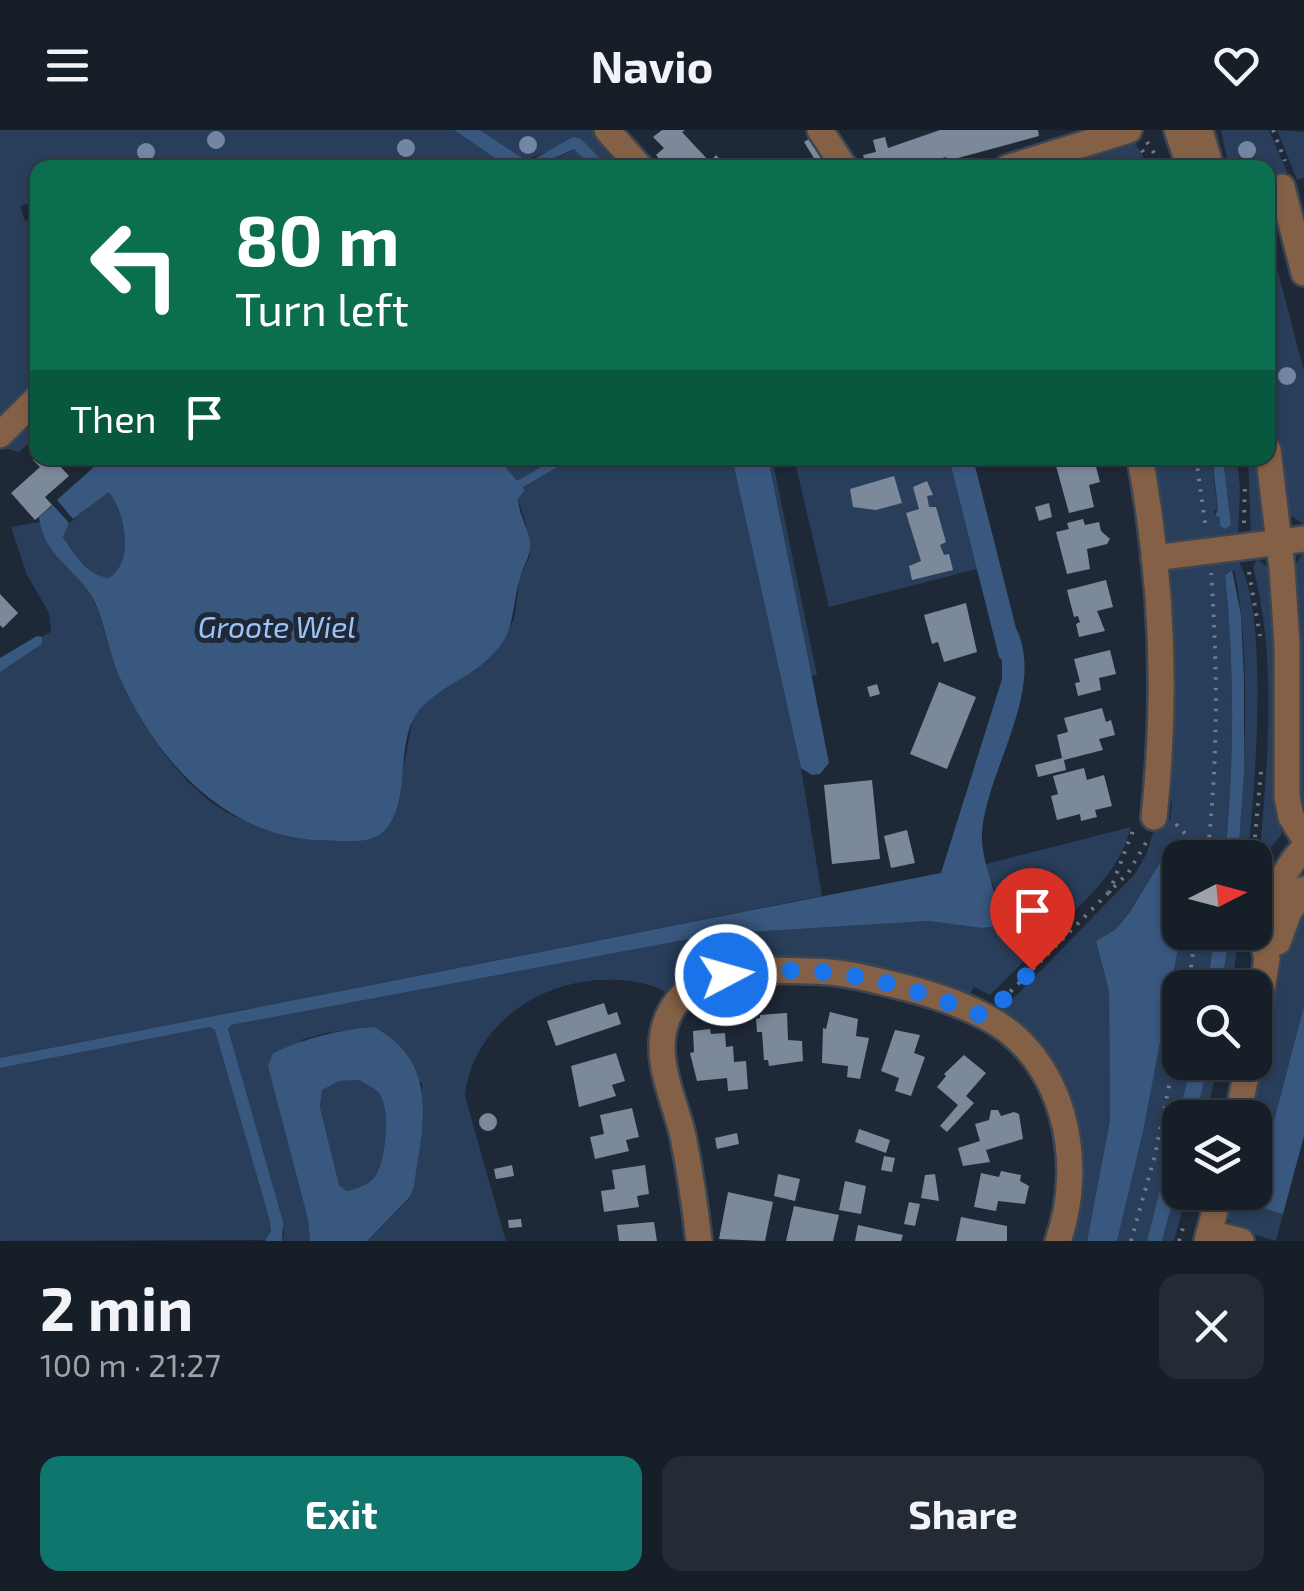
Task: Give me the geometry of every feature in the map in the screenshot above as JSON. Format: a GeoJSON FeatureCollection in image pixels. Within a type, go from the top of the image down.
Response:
{"type":"FeatureCollection","features":[{"type":"Feature","properties":{"kind":"street"},"geometry":{"type":"LineString","coordinates":[[607,130],[634,160]]}},
{"type":"Feature","properties":{"kind":"street"},"geometry":{"type":"LineString","coordinates":[[820,130],[840,160]]}},
{"type":"Feature","properties":{"kind":"street"},"geometry":{"type":"LineString","coordinates":[[1049,151],[1129,130]]}},
{"type":"Feature","properties":{"kind":"street"},"geometry":{"type":"LineString","coordinates":[[1178,130],[1187,160]]}},
{"type":"Feature","properties":{"kind":"street"},"geometry":{"type":"LineString","coordinates":[[1200,130],[1209,160]]}},
{"type":"Feature","properties":{"kind":"street"},"geometry":{"type":"LineString","coordinates":[[1284,177],[1304,273]]}},
{"type":"Feature","properties":{"kind":"street"},"geometry":{"type":"LineString","coordinates":[[0,435],[30,405]]}},
{"type":"Feature","properties":{"kind":"street"},"geometry":{"type":"LineString","coordinates":[[1141,465],[1154,558],[1162,708],[1148,815]]}},
{"type":"Feature","properties":{"kind":"street"},"geometry":{"type":"LineString","coordinates":[[1272,465],[1291,541],[1287,798],[1291,817],[1304,838]]}},
{"type":"Feature","properties":{"kind":"street"},"geometry":{"type":"LineString","coordinates":[[1154,558],[1291,541]]}},
{"type":"Feature","properties":{"kind":"street"},"geometry":{"type":"LineString","coordinates":[[1268,959],[1264,948],[1275,896],[1286,871],[1304,848]]}},
{"type":"Feature","properties":{"kind":"street"},"geometry":{"type":"LineString","coordinates":[[1266,970],[1289,912],[1304,889]]}},
{"type":"Feature","properties":{"kind":"street"},"geometry":{"type":"LineString","coordinates":[[699,1241],[689,1167],[662,1052],[662,1037],[670,1010],[689,990],[726,975],[764,970],[837,971],[918,990],[986,1017],[1030,1054],[1058,1099],[1067,1134],[1070,1172],[1058,1241]]}},
{"type":"Feature","properties":{"kind":"street"},"geometry":{"type":"LineString","coordinates":[[1215,1210],[1208,1237],[1241,1241]]}},
{"type":"Feature","properties":{"kind":"path"},"geometry":{"type":"LineString","coordinates":[[1272,130],[1284,177]]}},
{"type":"Feature","properties":{"kind":"path"},"geometry":{"type":"LineString","coordinates":[[1155,154],[1159,160]]}},
{"type":"Feature","properties":{"kind":"path"},"geometry":{"type":"LineString","coordinates":[[1197,465],[1210,552],[1218,722],[1208,840]]}},
{"type":"Feature","properties":{"kind":"path"},"geometry":{"type":"LineString","coordinates":[[1245,480],[1246,548],[1260,643]]}},
{"type":"Feature","properties":{"kind":"path"},"geometry":{"type":"LineString","coordinates":[[1257,840],[1262,754]]}},
{"type":"Feature","properties":{"kind":"path"},"geometry":{"type":"LineString","coordinates":[[1148,815],[1183,840]]}},
{"type":"Feature","properties":{"kind":"path"},"geometry":{"type":"LineString","coordinates":[[986,1017],[1138,859],[1148,815]]}},
{"type":"Feature","properties":{"kind":"path"},"geometry":{"type":"LineString","coordinates":[[1109,893],[1148,815]]}},
{"type":"Feature","properties":{"kind":"path"},"geometry":{"type":"LineString","coordinates":[[1131,1241],[1170,1080]]}},
{"type":"Feature","properties":{"kind":"path"},"geometry":{"type":"LineString","coordinates":[[1179,1241],[1188,1210]]}},
{"type":"Feature","properties":{"kind":"shaded area"},"geometry":{"type":"Polygon","coordinates":[[[0,130],[454,130],[498,160],[30,160],[30,203],[20,206],[25,221],[30,220],[30,392],[0,425],[0,130]]]}},
{"type":"Feature","properties":{"kind":"shaded area"},"geometry":{"type":"Polygon","coordinates":[[[480,130],[600,130],[628,160],[602,160],[581,139],[525,160],[480,130]]]}},
{"type":"Feature","properties":{"kind":"shaded area"},"geometry":{"type":"Polygon","coordinates":[[[1221,130],[1269,130],[1291,182],[1275,186],[1275,160],[1224,160],[1227,159],[1221,130]]]}},
{"type":"Feature","properties":{"kind":"shaded area"},"geometry":{"type":"Polygon","coordinates":[[[1277,130],[1304,132],[1304,178],[1297,180],[1277,130]]]}},
{"type":"Feature","properties":{"kind":"shaded area"},"geometry":{"type":"Polygon","coordinates":[[[1133,139],[1145,160],[1073,160],[1072,156],[1133,139]]]}},
{"type":"Feature","properties":{"kind":"shaded area"},"geometry":{"type":"Polygon","coordinates":[[[575,149],[585,160],[552,160],[575,149]]]}},
{"type":"Feature","properties":{"kind":"shaded area"},"geometry":{"type":"Polygon","coordinates":[[[1275,261],[1304,371],[1304,524],[1290,515],[1275,431],[1275,261]]]}},
{"type":"Feature","properties":{"kind":"shaded area"},"geometry":{"type":"Polygon","coordinates":[[[30,416],[30,442],[19,452],[0,447],[30,416]]]}},
{"type":"Feature","properties":{"kind":"shaded area"},"geometry":{"type":"Polygon","coordinates":[[[506,465],[734,465],[801,768],[822,896],[0,1058],[0,672],[42,644],[41,637],[51,632],[49,613],[27,575],[11,527],[40,522],[56,555],[95,604],[119,676],[151,736],[198,791],[234,816],[282,832],[368,839],[397,802],[413,717],[428,700],[486,661],[514,620],[520,576],[530,556],[518,499],[525,490],[506,465]]]}},
{"type":"Feature","properties":{"kind":"shaded area"},"geometry":{"type":"Polygon","coordinates":[[[769,465],[773,465],[817,675],[811,676],[769,465]]]}},
{"type":"Feature","properties":{"kind":"shaded area"},"geometry":{"type":"Polygon","coordinates":[[[796,465],[951,465],[977,569],[829,607],[796,465]]]}},
{"type":"Feature","properties":{"kind":"shaded area"},"geometry":{"type":"Polygon","coordinates":[[[1150,465],[1212,465],[1218,509],[1214,511],[1220,526],[1231,525],[1224,465],[1238,465],[1238,536],[1173,544],[1163,538],[1150,465]]]}},
{"type":"Feature","properties":{"kind":"shaded area"},"geometry":{"type":"Polygon","coordinates":[[[1248,465],[1259,465],[1265,525],[1251,536],[1248,465]]]}},
{"type":"Feature","properties":{"kind":"shaded area"},"geometry":{"type":"Polygon","coordinates":[[[109,491],[123,524],[125,549],[117,570],[109,578],[88,568],[63,537],[69,523],[109,491]]]}},
{"type":"Feature","properties":{"kind":"shaded area"},"geometry":{"type":"Polygon","coordinates":[[[1304,551],[1304,812],[1298,804],[1293,570],[1304,551]]]}},
{"type":"Feature","properties":{"kind":"shaded area"},"geometry":{"type":"Polygon","coordinates":[[[1257,558],[1271,571],[1278,812],[1282,834],[1272,846],[1272,840],[1261,840],[1268,744],[1268,672],[1253,567],[1257,558]]]}},
{"type":"Feature","properties":{"kind":"shaded area"},"geometry":{"type":"Polygon","coordinates":[[[1237,559],[1247,584],[1254,619],[1258,704],[1249,840],[1239,840],[1245,679],[1240,607],[1235,572],[1231,570],[1225,575],[1232,716],[1226,840],[1162,840],[1162,861],[1130,912],[1116,929],[1096,941],[1109,991],[1110,1120],[1087,1241],[1068,1241],[1076,1132],[1000,1012],[1135,874],[1147,853],[1157,819],[1170,821],[1172,802],[1166,795],[1167,575],[1180,564],[1237,559]]]}},
{"type":"Feature","properties":{"kind":"shaded area"},"geometry":{"type":"Polygon","coordinates":[[[1131,827],[1118,859],[1098,887],[1049,936],[1033,925],[1032,931],[1045,940],[990,995],[974,987],[967,998],[928,981],[860,964],[670,995],[638,982],[591,981],[540,995],[518,1008],[482,1046],[465,1096],[506,1241],[367,1241],[410,1198],[419,1155],[422,1084],[374,1027],[301,1040],[310,1241],[282,1241],[284,1233],[228,1029],[231,1025],[716,934],[928,921],[982,928],[998,926],[1011,932],[1019,913],[1004,913],[1001,909],[986,864],[1131,827]]]}},
{"type":"Feature","properties":{"kind":"shaded area"},"geometry":{"type":"Polygon","coordinates":[[[1304,900],[1304,1006],[1272,1128],[1272,1100],[1250,1100],[1255,1080],[1272,1080],[1272,994],[1283,940],[1304,900]]]}},
{"type":"Feature","properties":{"kind":"shaded area"},"geometry":{"type":"Polygon","coordinates":[[[1178,950],[1212,950],[1210,970],[1174,970],[1178,950]]]}},
{"type":"Feature","properties":{"kind":"shaded area"},"geometry":{"type":"Polygon","coordinates":[[[1227,950],[1237,950],[1234,970],[1224,970],[1227,950]]]}},
{"type":"Feature","properties":{"kind":"shaded area"},"geometry":{"type":"Polygon","coordinates":[[[210,1027],[216,1030],[269,1218],[271,1231],[267,1240],[0,1241],[0,1068],[210,1027]]]}},
{"type":"Feature","properties":{"kind":"shaded area"},"geometry":{"type":"Polygon","coordinates":[[[1162,1032],[1162,1080],[1188,1080],[1183,1100],[1162,1100],[1162,1182],[1147,1241],[1117,1241],[1162,1032]]]}},
{"type":"Feature","properties":{"kind":"shaded area"},"geometry":{"type":"Polygon","coordinates":[[[359,1080],[377,1091],[383,1100],[384,1149],[374,1178],[346,1191],[339,1185],[320,1107],[322,1090],[339,1081],[359,1080]]]}},
{"type":"Feature","properties":{"kind":"shaded area"},"geometry":{"type":"Polygon","coordinates":[[[1204,1080],[1214,1080],[1210,1100],[1199,1100],[1204,1080]]]}},
{"type":"Feature","properties":{"kind":"shaded area"},"geometry":{"type":"Polygon","coordinates":[[[1170,1210],[1182,1210],[1174,1241],[1162,1241],[1170,1210]]]}},
{"type":"Feature","properties":{"kind":"shaded area"},"geometry":{"type":"Polygon","coordinates":[[[1227,1210],[1269,1210],[1283,1214],[1276,1241],[1234,1229],[1227,1210]]]}},
{"type":"Feature","properties":{"kind":"water"},"geometry":{"type":"Polygon","coordinates":[[[454,130],[480,130],[525,160],[498,160],[454,130]]]}},
{"type":"Feature","properties":{"kind":"water"},"geometry":{"type":"Polygon","coordinates":[[[573,137],[581,139],[602,160],[585,160],[574,149],[550,160],[525,160],[573,137]]]}},
{"type":"Feature","properties":{"kind":"water","name":"Groote Wiel"},"geometry":{"type":"Polygon","coordinates":[[[96,465],[506,465],[525,490],[518,499],[529,553],[511,622],[497,650],[436,695],[412,722],[393,819],[384,831],[370,839],[318,840],[283,835],[251,824],[222,808],[172,763],[152,736],[119,676],[92,597],[46,541],[39,517],[53,505],[69,523],[63,537],[77,557],[94,573],[109,578],[117,570],[125,549],[123,524],[115,501],[109,492],[73,519],[57,500],[96,465]]]}},
{"type":"Feature","properties":{"kind":"water"},"geometry":{"type":"Polygon","coordinates":[[[734,465],[769,465],[829,763],[820,774],[812,775],[801,768],[734,465]]]}},
{"type":"Feature","properties":{"kind":"water"},"geometry":{"type":"Polygon","coordinates":[[[951,465],[975,465],[1023,652],[1020,703],[986,806],[982,837],[999,904],[1004,912],[1026,917],[1026,929],[1015,932],[998,926],[982,928],[928,921],[716,934],[231,1025],[228,1029],[283,1222],[282,1241],[265,1241],[271,1231],[269,1218],[215,1030],[210,1027],[0,1068],[0,1058],[941,873],[1002,679],[951,465]]]}},
{"type":"Feature","properties":{"kind":"water"},"geometry":{"type":"Polygon","coordinates":[[[1213,465],[1224,465],[1231,525],[1225,529],[1215,516],[1218,508],[1213,465]]]}},
{"type":"Feature","properties":{"kind":"water"},"geometry":{"type":"Polygon","coordinates":[[[1232,570],[1241,615],[1244,771],[1239,840],[1226,840],[1232,716],[1225,575],[1232,570]]]}},
{"type":"Feature","properties":{"kind":"water"},"geometry":{"type":"Polygon","coordinates":[[[37,636],[42,637],[42,644],[0,672],[0,658],[37,636]]]}},
{"type":"Feature","properties":{"kind":"water"},"geometry":{"type":"Polygon","coordinates":[[[1162,859],[1162,950],[1178,950],[1174,970],[1162,970],[1162,1032],[1143,1132],[1117,1241],[1087,1241],[1110,1120],[1109,991],[1096,941],[1116,929],[1162,859]]]}},
{"type":"Feature","properties":{"kind":"water"},"geometry":{"type":"Polygon","coordinates":[[[1212,950],[1227,950],[1224,970],[1210,970],[1212,950]]]}},
{"type":"Feature","properties":{"kind":"water"},"geometry":{"type":"Polygon","coordinates":[[[1304,1006],[1304,1136],[1283,1214],[1269,1210],[1272,1128],[1304,1006]]]}},
{"type":"Feature","properties":{"kind":"water"},"geometry":{"type":"Polygon","coordinates":[[[374,1027],[395,1042],[418,1076],[423,1117],[414,1186],[410,1197],[367,1241],[310,1241],[308,1219],[268,1066],[273,1053],[285,1048],[374,1027]],[[359,1080],[339,1081],[322,1090],[320,1107],[339,1185],[346,1191],[374,1178],[384,1149],[383,1100],[377,1091],[359,1080]]]}},
{"type":"Feature","properties":{"kind":"water"},"geometry":{"type":"Polygon","coordinates":[[[1187,1080],[1204,1080],[1200,1100],[1182,1100],[1187,1080]]]}},
{"type":"Feature","properties":{"kind":"water"},"geometry":{"type":"Polygon","coordinates":[[[1162,1181],[1162,1210],[1170,1210],[1162,1241],[1147,1241],[1162,1181]]]}},
{"type":"Feature","properties":{"kind":"building"},"geometry":{"type":"Polygon","coordinates":[[[662,130],[685,130],[682,132],[708,160],[660,160],[656,155],[664,148],[653,137],[662,130]]]}},
{"type":"Feature","properties":{"kind":"building"},"geometry":{"type":"Polygon","coordinates":[[[940,130],[1038,130],[1039,136],[951,160],[865,160],[863,155],[876,152],[873,140],[885,137],[888,148],[940,130]]]}},
{"type":"Feature","properties":{"kind":"building"},"geometry":{"type":"Polygon","coordinates":[[[814,136],[829,160],[815,160],[804,142],[814,136]]]}},
{"type":"Feature","properties":{"kind":"building"},"geometry":{"type":"Polygon","coordinates":[[[59,465],[69,476],[45,497],[52,505],[35,520],[11,493],[40,467],[59,465]]]}},
{"type":"Feature","properties":{"kind":"building"},"geometry":{"type":"Polygon","coordinates":[[[1096,465],[1100,482],[1089,485],[1094,507],[1069,513],[1056,466],[1096,465]]]}},
{"type":"Feature","properties":{"kind":"building"},"geometry":{"type":"Polygon","coordinates":[[[894,476],[902,503],[876,510],[853,507],[850,489],[894,476]]]}},
{"type":"Feature","properties":{"kind":"building"},"geometry":{"type":"Polygon","coordinates":[[[927,481],[933,495],[927,496],[929,507],[936,507],[946,542],[940,545],[944,555],[949,554],[953,570],[912,580],[909,566],[921,561],[906,513],[919,509],[913,487],[927,481]]]}},
{"type":"Feature","properties":{"kind":"building"},"geometry":{"type":"Polygon","coordinates":[[[1049,503],[1052,517],[1039,521],[1035,507],[1049,503]]]}},
{"type":"Feature","properties":{"kind":"building"},"geometry":{"type":"Polygon","coordinates":[[[1083,519],[1085,525],[1099,522],[1101,531],[1110,539],[1107,544],[1087,549],[1090,569],[1067,574],[1056,532],[1069,529],[1067,523],[1083,519]]]}},
{"type":"Feature","properties":{"kind":"building"},"geometry":{"type":"Polygon","coordinates":[[[1106,580],[1113,607],[1097,611],[1105,631],[1079,637],[1076,624],[1080,622],[1078,616],[1074,617],[1067,590],[1106,580]]]}},
{"type":"Feature","properties":{"kind":"building"},"geometry":{"type":"Polygon","coordinates":[[[0,594],[18,613],[3,628],[0,625],[0,594]]]}},
{"type":"Feature","properties":{"kind":"building"},"geometry":{"type":"Polygon","coordinates":[[[966,603],[977,652],[944,662],[938,642],[932,644],[924,615],[966,603]]]}},
{"type":"Feature","properties":{"kind":"building"},"geometry":{"type":"Polygon","coordinates":[[[1110,650],[1116,674],[1099,678],[1101,690],[1078,696],[1075,683],[1080,682],[1074,659],[1110,650]]]}},
{"type":"Feature","properties":{"kind":"building"},"geometry":{"type":"Polygon","coordinates":[[[939,682],[976,697],[947,769],[910,754],[939,682]]]}},
{"type":"Feature","properties":{"kind":"building"},"geometry":{"type":"Polygon","coordinates":[[[877,684],[880,694],[870,697],[867,687],[877,684]]]}},
{"type":"Feature","properties":{"kind":"building"},"geometry":{"type":"Polygon","coordinates":[[[1102,708],[1115,735],[1099,739],[1103,750],[1064,760],[1066,770],[1038,777],[1035,765],[1062,758],[1057,735],[1068,732],[1064,718],[1102,708]]]}},
{"type":"Feature","properties":{"kind":"building"},"geometry":{"type":"Polygon","coordinates":[[[1084,768],[1087,780],[1104,775],[1112,806],[1095,810],[1097,817],[1081,821],[1080,814],[1057,820],[1051,796],[1058,794],[1053,776],[1084,768]]]}},
{"type":"Feature","properties":{"kind":"building"},"geometry":{"type":"Polygon","coordinates":[[[872,780],[880,859],[832,864],[824,785],[872,780]]]}},
{"type":"Feature","properties":{"kind":"building"},"geometry":{"type":"Polygon","coordinates":[[[907,830],[915,863],[891,868],[884,836],[907,830]]]}},
{"type":"Feature","properties":{"kind":"building"},"geometry":{"type":"Polygon","coordinates":[[[604,1003],[608,1015],[617,1012],[621,1024],[556,1046],[547,1021],[604,1003]]]}},
{"type":"Feature","properties":{"kind":"building"},"geometry":{"type":"Polygon","coordinates":[[[830,1012],[858,1019],[856,1036],[869,1038],[860,1079],[847,1077],[848,1066],[822,1063],[823,1028],[826,1029],[830,1012]]]}},
{"type":"Feature","properties":{"kind":"building"},"geometry":{"type":"Polygon","coordinates":[[[787,1013],[788,1040],[802,1041],[803,1061],[769,1066],[768,1060],[764,1060],[762,1032],[757,1032],[756,1019],[760,1015],[787,1013]]]}},
{"type":"Feature","properties":{"kind":"building"},"geometry":{"type":"Polygon","coordinates":[[[710,1029],[711,1034],[725,1033],[726,1047],[733,1046],[734,1062],[746,1061],[748,1089],[728,1091],[727,1078],[697,1081],[690,1053],[694,1052],[693,1031],[710,1029]]]}},
{"type":"Feature","properties":{"kind":"building"},"geometry":{"type":"Polygon","coordinates":[[[895,1030],[920,1035],[914,1053],[925,1057],[911,1096],[895,1091],[899,1078],[881,1071],[895,1030]]]}},
{"type":"Feature","properties":{"kind":"building"},"geometry":{"type":"Polygon","coordinates":[[[616,1053],[625,1081],[612,1085],[616,1096],[579,1107],[571,1066],[616,1053]]]}},
{"type":"Feature","properties":{"kind":"building"},"geometry":{"type":"Polygon","coordinates":[[[964,1055],[986,1073],[966,1096],[974,1103],[947,1132],[940,1126],[958,1105],[937,1087],[944,1074],[964,1055]]]}},
{"type":"Feature","properties":{"kind":"building"},"geometry":{"type":"Polygon","coordinates":[[[632,1108],[639,1137],[626,1140],[629,1151],[595,1159],[590,1137],[604,1134],[600,1115],[632,1108]]]}},
{"type":"Feature","properties":{"kind":"building"},"geometry":{"type":"Polygon","coordinates":[[[991,1110],[998,1110],[1001,1116],[1019,1114],[1023,1139],[986,1150],[990,1162],[963,1166],[958,1148],[980,1141],[975,1124],[989,1120],[991,1110]]]}},
{"type":"Feature","properties":{"kind":"building"},"geometry":{"type":"Polygon","coordinates":[[[488,1113],[497,1122],[488,1131],[479,1122],[488,1113]]]}},
{"type":"Feature","properties":{"kind":"building"},"geometry":{"type":"Polygon","coordinates":[[[859,1129],[890,1140],[886,1153],[855,1142],[859,1129]]]}},
{"type":"Feature","properties":{"kind":"building"},"geometry":{"type":"Polygon","coordinates":[[[737,1133],[739,1144],[717,1149],[715,1138],[737,1133]]]}},
{"type":"Feature","properties":{"kind":"building"},"geometry":{"type":"Polygon","coordinates":[[[884,1156],[895,1158],[892,1172],[881,1170],[884,1156]]]}},
{"type":"Feature","properties":{"kind":"building"},"geometry":{"type":"Polygon","coordinates":[[[512,1165],[514,1176],[496,1179],[494,1169],[512,1165]]]}},
{"type":"Feature","properties":{"kind":"building"},"geometry":{"type":"Polygon","coordinates":[[[645,1165],[649,1194],[637,1196],[639,1207],[604,1212],[601,1191],[615,1189],[612,1170],[645,1165]]]}},
{"type":"Feature","properties":{"kind":"building"},"geometry":{"type":"Polygon","coordinates":[[[1001,1171],[1021,1175],[1020,1181],[1029,1186],[1025,1204],[998,1201],[996,1211],[974,1207],[981,1173],[999,1177],[1001,1171]]]}},
{"type":"Feature","properties":{"kind":"building"},"geometry":{"type":"Polygon","coordinates":[[[778,1174],[800,1179],[795,1201],[774,1196],[778,1174]]]}},
{"type":"Feature","properties":{"kind":"building"},"geometry":{"type":"Polygon","coordinates":[[[935,1174],[939,1201],[921,1198],[925,1175],[935,1174]]]}},
{"type":"Feature","properties":{"kind":"building"},"geometry":{"type":"Polygon","coordinates":[[[845,1181],[866,1186],[861,1214],[839,1210],[845,1181]]]}},
{"type":"Feature","properties":{"kind":"building"},"geometry":{"type":"Polygon","coordinates":[[[728,1192],[773,1202],[765,1241],[719,1239],[728,1192]]]}},
{"type":"Feature","properties":{"kind":"building"},"geometry":{"type":"Polygon","coordinates":[[[909,1202],[920,1204],[915,1226],[904,1224],[909,1202]]]}},
{"type":"Feature","properties":{"kind":"building"},"geometry":{"type":"Polygon","coordinates":[[[794,1206],[839,1215],[833,1241],[786,1241],[794,1206]]]}},
{"type":"Feature","properties":{"kind":"building"},"geometry":{"type":"Polygon","coordinates":[[[961,1217],[1007,1226],[1007,1241],[956,1241],[961,1217]]]}},
{"type":"Feature","properties":{"kind":"building"},"geometry":{"type":"Polygon","coordinates":[[[521,1219],[522,1227],[509,1228],[508,1220],[521,1219]]]}},
{"type":"Feature","properties":{"kind":"building"},"geometry":{"type":"Polygon","coordinates":[[[654,1222],[657,1241],[619,1241],[617,1225],[654,1222]]]}},
{"type":"Feature","properties":{"kind":"building"},"geometry":{"type":"Polygon","coordinates":[[[858,1225],[903,1235],[901,1241],[855,1241],[858,1225]]]}},
{"type":"Feature","properties":{"kind":"waterway"},"geometry":{"type":"LineString","coordinates":[[520,484],[553,465]]}},
{"type":"Feature","properties":{"kind":"route"},"geometry":{"type":"LineString","coordinates":[[726,975],[764,970],[837,971],[918,990],[986,1017],[1032,970]]}}]}
